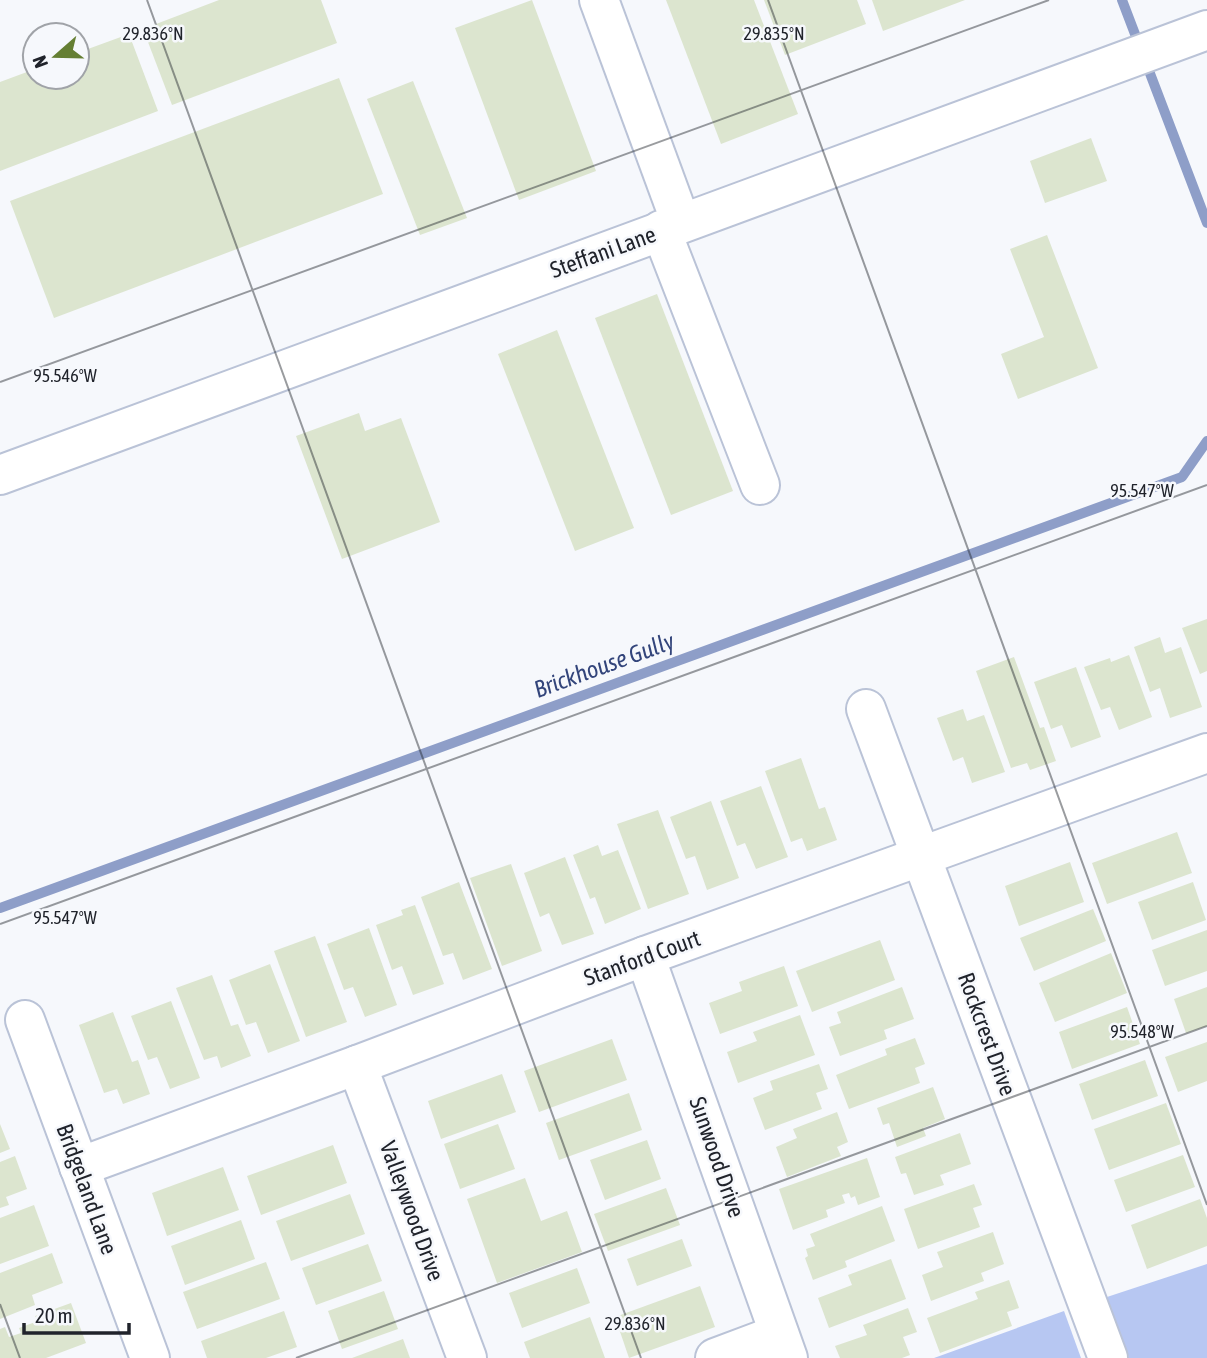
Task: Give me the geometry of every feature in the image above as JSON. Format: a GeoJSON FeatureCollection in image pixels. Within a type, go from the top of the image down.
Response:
{"type":"FeatureCollection","features":[{"type":"Feature","properties":{"kind":"street"},"geometry":{"type":"LineString","coordinates":[[599,0],[671,227],[760,485]]}},
{"type":"Feature","properties":{"kind":"street","name":"Steffani Lane"},"geometry":{"type":"LineString","coordinates":[[0,475],[1207,30]]}},
{"type":"Feature","properties":{"kind":"street","name":"Rockcrest Drive"},"geometry":{"type":"LineString","coordinates":[[866,709],[1108,1358]]}},
{"type":"Feature","properties":{"kind":"street","name":"Stanford Court"},"geometry":{"type":"LineString","coordinates":[[79,1167],[645,956],[1207,753]]}},
{"type":"Feature","properties":{"kind":"street","name":"Sunwood Drive"},"geometry":{"type":"LineString","coordinates":[[645,956],[783,1346]]}},
{"type":"Feature","properties":{"kind":"street","name":"Bridgeland Lane"},"geometry":{"type":"LineString","coordinates":[[25,1020],[150,1358]]}},
{"type":"Feature","properties":{"kind":"street","name":"Valleywood Drive"},"geometry":{"type":"LineString","coordinates":[[357,1065],[467,1358]]}},
{"type":"Feature","properties":{"kind":"street"},"geometry":{"type":"LineString","coordinates":[[715,1358],[783,1346]]}},
{"type":"Feature","properties":{"kind":"shaded area"},"geometry":{"type":"Polygon","coordinates":[[[1207,1264],[1207,1358],[1129,1358],[1107,1297],[1207,1264]]]}},
{"type":"Feature","properties":{"kind":"shaded area"},"geometry":{"type":"Polygon","coordinates":[[[1064,1311],[1081,1358],[934,1358],[1064,1311]]]}},
{"type":"Feature","properties":{"kind":"building"},"geometry":{"type":"Polygon","coordinates":[[[219,0],[321,0],[337,43],[172,105],[143,29],[219,0]]]}},
{"type":"Feature","properties":{"kind":"building"},"geometry":{"type":"Polygon","coordinates":[[[532,0],[596,171],[519,200],[455,28],[532,0]]]}},
{"type":"Feature","properties":{"kind":"building"},"geometry":{"type":"Polygon","coordinates":[[[666,0],[754,0],[798,114],[721,144],[666,0]]]}},
{"type":"Feature","properties":{"kind":"building"},"geometry":{"type":"Polygon","coordinates":[[[764,0],[857,0],[866,24],[785,55],[764,0]]]}},
{"type":"Feature","properties":{"kind":"building"},"geometry":{"type":"Polygon","coordinates":[[[872,0],[965,0],[883,31],[872,0]]]}},
{"type":"Feature","properties":{"kind":"building"},"geometry":{"type":"Polygon","coordinates":[[[129,34],[158,111],[0,171],[0,82],[21,74],[21,91],[91,91],[91,48],[129,34]]]}},
{"type":"Feature","properties":{"kind":"building"},"geometry":{"type":"Polygon","coordinates":[[[339,78],[383,194],[54,318],[10,201],[339,78]]]}},
{"type":"Feature","properties":{"kind":"building"},"geometry":{"type":"Polygon","coordinates":[[[413,81],[467,218],[420,235],[367,99],[413,81]]]}},
{"type":"Feature","properties":{"kind":"building"},"geometry":{"type":"Polygon","coordinates":[[[1091,138],[1107,181],[1045,203],[1030,161],[1091,138]]]}},
{"type":"Feature","properties":{"kind":"building"},"geometry":{"type":"Polygon","coordinates":[[[1047,235],[1098,368],[1018,399],[1001,354],[1044,337],[1010,249],[1047,235]]]}},
{"type":"Feature","properties":{"kind":"building"},"geometry":{"type":"Polygon","coordinates":[[[657,294],[733,491],[671,515],[595,318],[657,294]]]}},
{"type":"Feature","properties":{"kind":"building"},"geometry":{"type":"Polygon","coordinates":[[[557,330],[634,528],[575,551],[498,354],[557,330]]]}},
{"type":"Feature","properties":{"kind":"building"},"geometry":{"type":"Polygon","coordinates":[[[359,413],[365,431],[401,418],[440,522],[342,559],[296,436],[359,413]]]}},
{"type":"Feature","properties":{"kind":"building"},"geometry":{"type":"Polygon","coordinates":[[[1207,619],[1207,671],[1200,674],[1182,628],[1207,619]]]}},
{"type":"Feature","properties":{"kind":"building"},"geometry":{"type":"Polygon","coordinates":[[[1160,637],[1165,653],[1181,647],[1202,707],[1170,718],[1160,688],[1150,692],[1134,647],[1160,637]]]}},
{"type":"Feature","properties":{"kind":"building"},"geometry":{"type":"Polygon","coordinates":[[[1129,655],[1152,717],[1119,730],[1110,707],[1101,710],[1084,667],[1110,658],[1111,662],[1129,655]]]}},
{"type":"Feature","properties":{"kind":"building"},"geometry":{"type":"Polygon","coordinates":[[[1014,657],[1040,728],[1044,727],[1056,761],[1030,770],[1027,763],[1011,768],[976,671],[1014,657]]]}},
{"type":"Feature","properties":{"kind":"building"},"geometry":{"type":"Polygon","coordinates":[[[1076,667],[1101,737],[1071,748],[1062,725],[1051,729],[1034,682],[1076,667]]]}},
{"type":"Feature","properties":{"kind":"building"},"geometry":{"type":"Polygon","coordinates":[[[963,709],[967,721],[984,715],[1005,772],[972,783],[963,757],[953,761],[937,718],[963,709]]]}},
{"type":"Feature","properties":{"kind":"building"},"geometry":{"type":"Polygon","coordinates":[[[801,758],[819,809],[825,807],[837,840],[807,851],[802,838],[791,842],[765,771],[801,758]]]}},
{"type":"Feature","properties":{"kind":"building"},"geometry":{"type":"Polygon","coordinates":[[[761,786],[788,857],[756,869],[745,843],[737,846],[720,801],[761,786]]]}},
{"type":"Feature","properties":{"kind":"building"},"geometry":{"type":"Polygon","coordinates":[[[711,801],[739,878],[707,890],[695,856],[686,859],[670,817],[711,801]]]}},
{"type":"Feature","properties":{"kind":"building"},"geometry":{"type":"Polygon","coordinates":[[[658,810],[689,894],[648,909],[617,824],[658,810]]]}},
{"type":"Feature","properties":{"kind":"building"},"geometry":{"type":"Polygon","coordinates":[[[1177,832],[1192,873],[1107,904],[1092,863],[1177,832]]]}},
{"type":"Feature","properties":{"kind":"building"},"geometry":{"type":"Polygon","coordinates":[[[598,845],[602,856],[618,850],[641,909],[605,924],[595,897],[590,899],[573,855],[598,845]]]}},
{"type":"Feature","properties":{"kind":"building"},"geometry":{"type":"Polygon","coordinates":[[[565,857],[594,934],[562,945],[549,913],[540,917],[524,873],[565,857]]]}},
{"type":"Feature","properties":{"kind":"building"},"geometry":{"type":"Polygon","coordinates":[[[1070,862],[1084,902],[1019,926],[1005,886],[1070,862]]]}},
{"type":"Feature","properties":{"kind":"building"},"geometry":{"type":"Polygon","coordinates":[[[511,864],[542,951],[502,966],[470,878],[511,864]]]}},
{"type":"Feature","properties":{"kind":"building"},"geometry":{"type":"Polygon","coordinates":[[[459,882],[492,969],[463,980],[453,953],[443,956],[421,897],[459,882]]]}},
{"type":"Feature","properties":{"kind":"building"},"geometry":{"type":"Polygon","coordinates":[[[1193,882],[1206,920],[1152,940],[1138,902],[1193,882]]]}},
{"type":"Feature","properties":{"kind":"building"},"geometry":{"type":"Polygon","coordinates":[[[415,905],[444,984],[413,995],[402,966],[392,970],[376,925],[403,915],[401,910],[415,905]]]}},
{"type":"Feature","properties":{"kind":"building"},"geometry":{"type":"Polygon","coordinates":[[[1093,909],[1106,941],[1034,971],[1020,938],[1093,909]]]}},
{"type":"Feature","properties":{"kind":"building"},"geometry":{"type":"Polygon","coordinates":[[[369,928],[397,1005],[365,1017],[353,987],[344,990],[327,944],[369,928]]]}},
{"type":"Feature","properties":{"kind":"building"},"geometry":{"type":"Polygon","coordinates":[[[1207,930],[1207,971],[1165,986],[1152,950],[1207,930]]]}},
{"type":"Feature","properties":{"kind":"building"},"geometry":{"type":"Polygon","coordinates":[[[315,936],[347,1022],[306,1037],[274,951],[315,936]]]}},
{"type":"Feature","properties":{"kind":"building"},"geometry":{"type":"Polygon","coordinates":[[[880,940],[895,980],[812,1012],[796,971],[880,940]]]}},
{"type":"Feature","properties":{"kind":"building"},"geometry":{"type":"Polygon","coordinates":[[[1111,953],[1127,993],[1055,1022],[1039,983],[1111,953]]]}},
{"type":"Feature","properties":{"kind":"building"},"geometry":{"type":"Polygon","coordinates":[[[270,964],[300,1041],[268,1053],[256,1022],[246,1025],[229,980],[270,964]]]}},
{"type":"Feature","properties":{"kind":"building"},"geometry":{"type":"Polygon","coordinates":[[[784,966],[798,1006],[720,1034],[709,1003],[742,991],[739,982],[784,966]]]}},
{"type":"Feature","properties":{"kind":"building"},"geometry":{"type":"Polygon","coordinates":[[[212,975],[231,1026],[238,1024],[251,1056],[221,1068],[217,1056],[204,1060],[176,988],[212,975]]]}},
{"type":"Feature","properties":{"kind":"building"},"geometry":{"type":"Polygon","coordinates":[[[902,987],[914,1019],[884,1030],[887,1039],[840,1056],[829,1027],[841,1023],[837,1012],[902,987]]]}},
{"type":"Feature","properties":{"kind":"building"},"geometry":{"type":"Polygon","coordinates":[[[1207,987],[1207,1026],[1186,1033],[1174,999],[1207,987]]]}},
{"type":"Feature","properties":{"kind":"building"},"geometry":{"type":"Polygon","coordinates":[[[171,1001],[200,1078],[170,1089],[157,1057],[148,1060],[131,1016],[171,1001]]]}},
{"type":"Feature","properties":{"kind":"building"},"geometry":{"type":"Polygon","coordinates":[[[1127,1007],[1140,1044],[1072,1069],[1059,1032],[1127,1007]]]}},
{"type":"Feature","properties":{"kind":"building"},"geometry":{"type":"Polygon","coordinates":[[[113,1012],[132,1062],[138,1060],[150,1094],[123,1104],[117,1089],[104,1093],[79,1025],[113,1012]]]}},
{"type":"Feature","properties":{"kind":"building"},"geometry":{"type":"Polygon","coordinates":[[[800,1015],[815,1055],[738,1083],[727,1052],[757,1041],[753,1032],[800,1015]]]}},
{"type":"Feature","properties":{"kind":"building"},"geometry":{"type":"Polygon","coordinates":[[[915,1038],[925,1064],[915,1068],[920,1083],[849,1109],[836,1075],[887,1055],[885,1049],[915,1038]]]}},
{"type":"Feature","properties":{"kind":"building"},"geometry":{"type":"Polygon","coordinates":[[[612,1039],[627,1080],[539,1112],[524,1071],[612,1039]]]}},
{"type":"Feature","properties":{"kind":"building"},"geometry":{"type":"Polygon","coordinates":[[[1207,1042],[1207,1081],[1178,1092],[1165,1057],[1207,1042]]]}},
{"type":"Feature","properties":{"kind":"building"},"geometry":{"type":"Polygon","coordinates":[[[1145,1060],[1158,1096],[1092,1120],[1079,1084],[1145,1060]]]}},
{"type":"Feature","properties":{"kind":"building"},"geometry":{"type":"Polygon","coordinates":[[[819,1064],[828,1089],[816,1093],[822,1109],[765,1130],[753,1098],[773,1090],[770,1081],[819,1064]]]}},
{"type":"Feature","properties":{"kind":"building"},"geometry":{"type":"Polygon","coordinates":[[[502,1074],[516,1112],[441,1139],[428,1101],[502,1074]]]}},
{"type":"Feature","properties":{"kind":"building"},"geometry":{"type":"Polygon","coordinates":[[[933,1087],[945,1119],[923,1128],[926,1136],[897,1147],[889,1123],[883,1125],[877,1108],[933,1087]]]}},
{"type":"Feature","properties":{"kind":"building"},"geometry":{"type":"Polygon","coordinates":[[[629,1093],[642,1130],[559,1160],[546,1123],[629,1093]]]}},
{"type":"Feature","properties":{"kind":"building"},"geometry":{"type":"Polygon","coordinates":[[[1166,1103],[1181,1144],[1109,1170],[1094,1129],[1166,1103]]]}},
{"type":"Feature","properties":{"kind":"building"},"geometry":{"type":"Polygon","coordinates":[[[837,1112],[848,1142],[837,1147],[841,1156],[787,1177],[776,1147],[797,1138],[793,1129],[837,1112]]]}},
{"type":"Feature","properties":{"kind":"building"},"geometry":{"type":"Polygon","coordinates":[[[0,1124],[10,1149],[0,1153],[0,1124]]]}},
{"type":"Feature","properties":{"kind":"building"},"geometry":{"type":"Polygon","coordinates":[[[498,1124],[515,1169],[460,1189],[444,1144],[498,1124]]]}},
{"type":"Feature","properties":{"kind":"building"},"geometry":{"type":"Polygon","coordinates":[[[960,1133],[971,1164],[940,1175],[944,1185],[914,1195],[906,1173],[901,1174],[895,1157],[960,1133]]]}},
{"type":"Feature","properties":{"kind":"building"},"geometry":{"type":"Polygon","coordinates":[[[647,1140],[661,1179],[605,1200],[590,1160],[647,1140]]]}},
{"type":"Feature","properties":{"kind":"building"},"geometry":{"type":"Polygon","coordinates":[[[333,1145],[347,1183],[261,1215],[247,1176],[333,1145]]]}},
{"type":"Feature","properties":{"kind":"building"},"geometry":{"type":"Polygon","coordinates":[[[1183,1155],[1195,1187],[1126,1212],[1114,1180],[1183,1155]]]}},
{"type":"Feature","properties":{"kind":"building"},"geometry":{"type":"Polygon","coordinates":[[[15,1156],[27,1189],[6,1197],[9,1205],[0,1208],[0,1162],[15,1156]]]}},
{"type":"Feature","properties":{"kind":"building"},"geometry":{"type":"Polygon","coordinates":[[[867,1158],[880,1197],[858,1205],[855,1196],[851,1198],[849,1193],[842,1195],[845,1203],[826,1210],[828,1217],[793,1230],[779,1189],[867,1158]]]}},
{"type":"Feature","properties":{"kind":"building"},"geometry":{"type":"Polygon","coordinates":[[[223,1167],[239,1210],[167,1236],[152,1193],[223,1167]]]}},
{"type":"Feature","properties":{"kind":"building"},"geometry":{"type":"Polygon","coordinates":[[[525,1178],[541,1221],[567,1211],[582,1252],[497,1283],[467,1199],[525,1178]]]}},
{"type":"Feature","properties":{"kind":"building"},"geometry":{"type":"Polygon","coordinates":[[[974,1184],[982,1205],[973,1208],[980,1227],[918,1249],[904,1209],[974,1184]]]}},
{"type":"Feature","properties":{"kind":"building"},"geometry":{"type":"Polygon","coordinates":[[[666,1188],[680,1225],[608,1251],[594,1214],[666,1188]]]}},
{"type":"Feature","properties":{"kind":"building"},"geometry":{"type":"Polygon","coordinates":[[[350,1194],[365,1234],[291,1261],[276,1221],[350,1194]]]}},
{"type":"Feature","properties":{"kind":"building"},"geometry":{"type":"Polygon","coordinates":[[[1200,1199],[1207,1218],[1207,1246],[1147,1269],[1131,1225],[1200,1199]]]}},
{"type":"Feature","properties":{"kind":"building"},"geometry":{"type":"Polygon","coordinates":[[[34,1205],[49,1246],[0,1264],[0,1218],[34,1205]]]}},
{"type":"Feature","properties":{"kind":"building"},"geometry":{"type":"Polygon","coordinates":[[[882,1206],[895,1241],[845,1261],[847,1267],[813,1280],[805,1258],[808,1256],[806,1249],[815,1246],[810,1234],[882,1206]]]}},
{"type":"Feature","properties":{"kind":"building"},"geometry":{"type":"Polygon","coordinates":[[[241,1220],[255,1259],[185,1285],[171,1246],[241,1220]]]}},
{"type":"Feature","properties":{"kind":"building"},"geometry":{"type":"Polygon","coordinates":[[[993,1232],[1004,1264],[981,1273],[984,1281],[931,1301],[922,1275],[943,1267],[937,1252],[993,1232]]]}},
{"type":"Feature","properties":{"kind":"building"},"geometry":{"type":"Polygon","coordinates":[[[682,1239],[692,1266],[637,1286],[627,1259],[682,1239]]]}},
{"type":"Feature","properties":{"kind":"building"},"geometry":{"type":"Polygon","coordinates":[[[368,1244],[382,1281],[316,1305],[302,1268],[368,1244]]]}},
{"type":"Feature","properties":{"kind":"building"},"geometry":{"type":"Polygon","coordinates":[[[52,1253],[63,1283],[32,1295],[35,1305],[0,1319],[0,1273],[52,1253]]]}},
{"type":"Feature","properties":{"kind":"building"},"geometry":{"type":"Polygon","coordinates":[[[891,1259],[906,1299],[829,1328],[818,1298],[852,1285],[848,1275],[891,1259]]]}},
{"type":"Feature","properties":{"kind":"building"},"geometry":{"type":"Polygon","coordinates":[[[266,1262],[280,1299],[197,1329],[183,1292],[266,1262]]]}},
{"type":"Feature","properties":{"kind":"building"},"geometry":{"type":"Polygon","coordinates":[[[577,1268],[590,1303],[522,1328],[509,1293],[577,1268]]]}},
{"type":"Feature","properties":{"kind":"building"},"geometry":{"type":"Polygon","coordinates":[[[1009,1280],[1019,1308],[1007,1312],[1012,1326],[940,1353],[927,1318],[978,1299],[975,1292],[1009,1280]]]}},
{"type":"Feature","properties":{"kind":"building"},"geometry":{"type":"Polygon","coordinates":[[[700,1286],[715,1327],[629,1358],[615,1317],[700,1286]]]}},
{"type":"Feature","properties":{"kind":"building"},"geometry":{"type":"Polygon","coordinates":[[[384,1291],[398,1329],[342,1349],[328,1311],[384,1291]]]}},
{"type":"Feature","properties":{"kind":"building"},"geometry":{"type":"Polygon","coordinates":[[[71,1303],[86,1343],[46,1358],[0,1358],[0,1329],[5,1327],[9,1337],[21,1333],[19,1328],[38,1321],[35,1316],[71,1303]]]}},
{"type":"Feature","properties":{"kind":"building"},"geometry":{"type":"Polygon","coordinates":[[[908,1308],[917,1332],[903,1337],[910,1355],[902,1358],[840,1358],[835,1346],[867,1335],[863,1325],[908,1308]]]}},
{"type":"Feature","properties":{"kind":"building"},"geometry":{"type":"Polygon","coordinates":[[[284,1311],[297,1347],[266,1358],[207,1358],[201,1341],[284,1311]]]}},
{"type":"Feature","properties":{"kind":"building"},"geometry":{"type":"Polygon","coordinates":[[[590,1317],[605,1358],[530,1358],[524,1342],[590,1317]]]}},
{"type":"Feature","properties":{"kind":"building"},"geometry":{"type":"Polygon","coordinates":[[[403,1339],[410,1358],[352,1358],[403,1339]]]}},
{"type":"Feature","properties":{"kind":"waterway","name":"Brickhouse Gully"},"geometry":{"type":"LineString","coordinates":[[1122,0],[1207,223]]}},
{"type":"Feature","properties":{"kind":"waterway","name":"Brickhouse Gully"},"geometry":{"type":"LineString","coordinates":[[0,908],[1182,477],[1207,441]]}}]}
